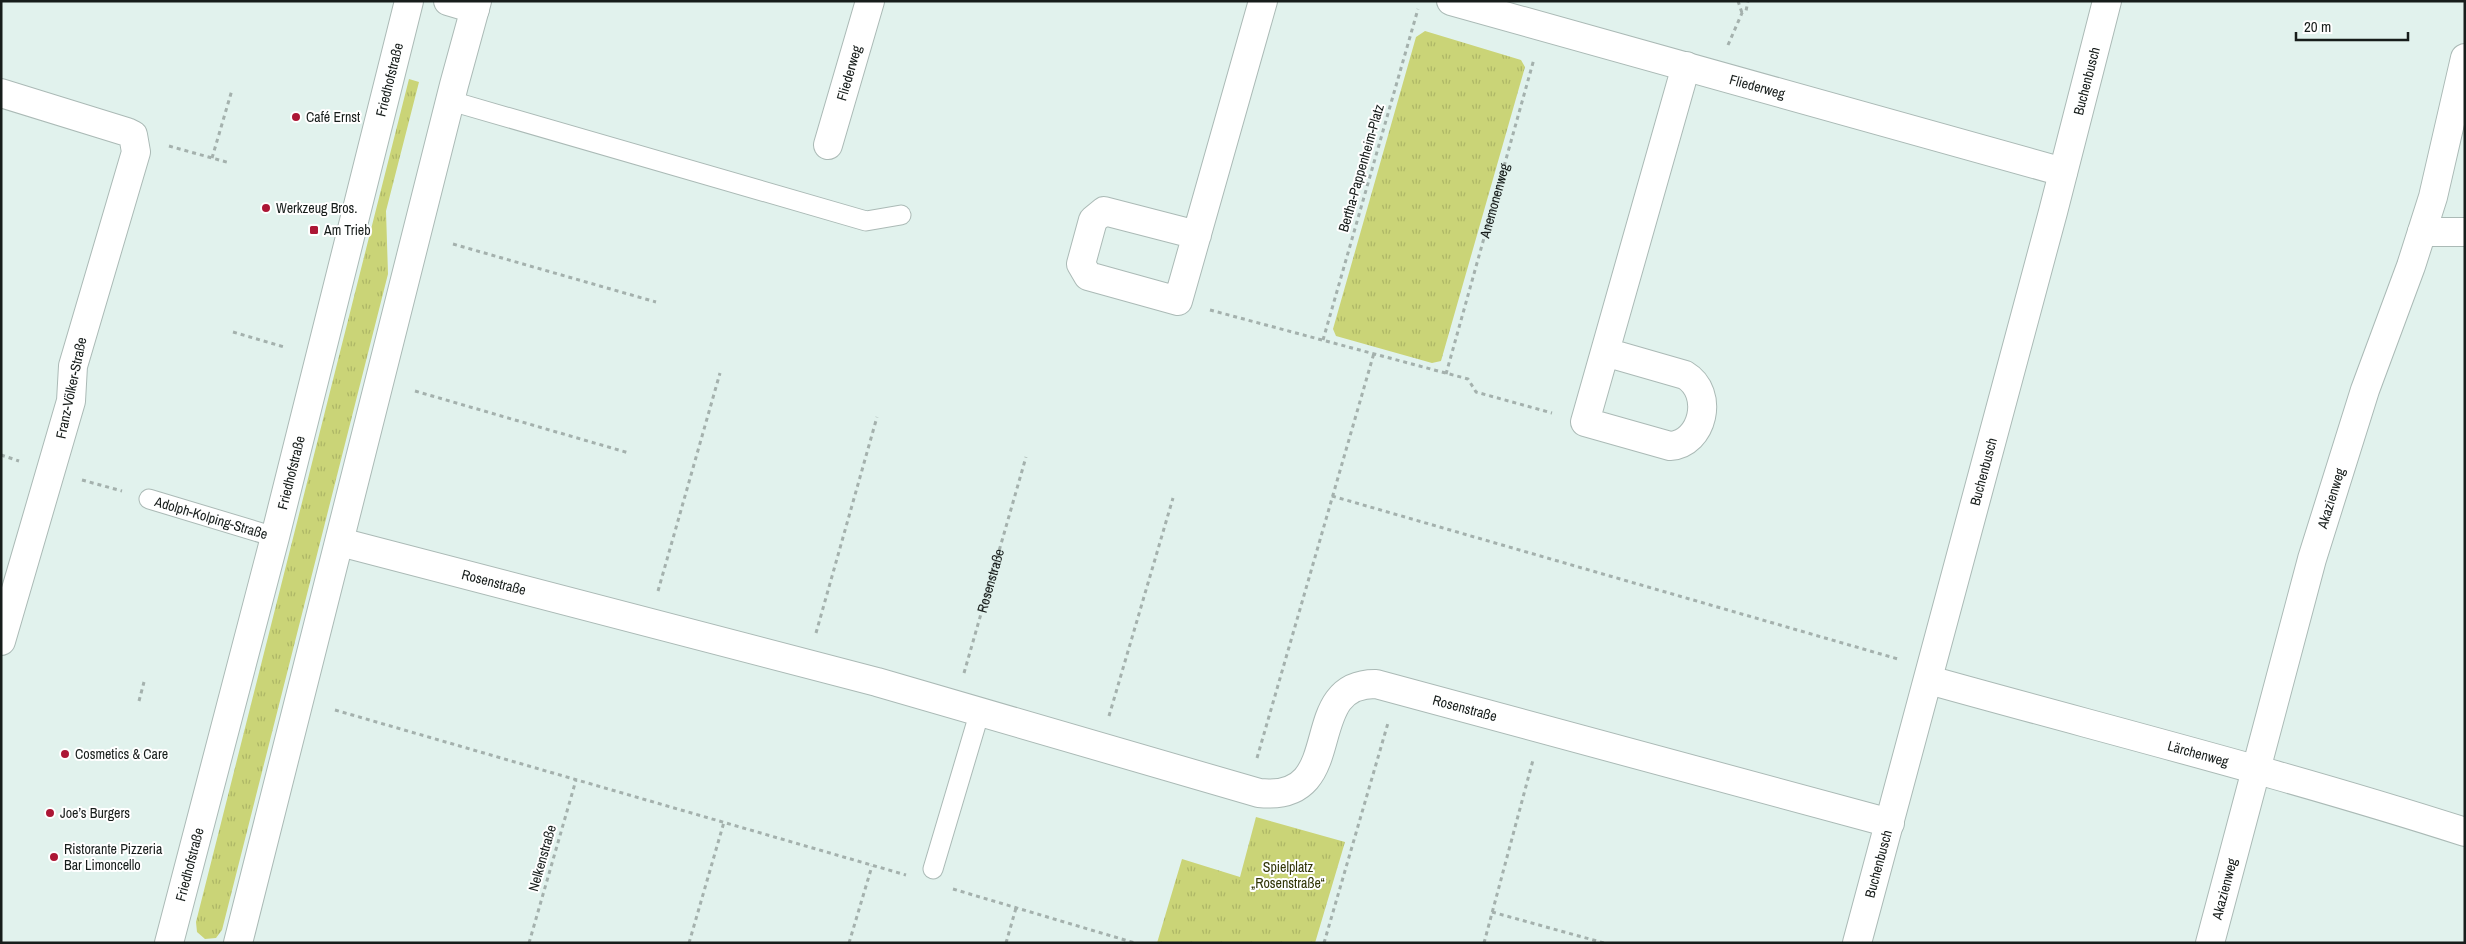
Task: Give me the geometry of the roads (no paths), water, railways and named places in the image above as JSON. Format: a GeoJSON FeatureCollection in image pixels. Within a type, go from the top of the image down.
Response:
{"type":"FeatureCollection","features":[{"type":"Feature","properties":{"kind":"street","name":"Friedhofstraße"},"geometry":{"type":"LineString","coordinates":[[169,943],[275,537],[410,1]]}},
{"type":"Feature","properties":{"kind":"street"},"geometry":{"type":"LineString","coordinates":[[238,943],[450,101],[476,5],[448,1]]}},
{"type":"Feature","properties":{"kind":"street","name":"Fliederweg"},"geometry":{"type":"LineString","coordinates":[[828,145],[870,1]]}},
{"type":"Feature","properties":{"kind":"street"},"geometry":{"type":"LineString","coordinates":[[1196,235],[1104,211],[1093,220],[1081,264],[1088,276],[1178,301],[1263,1]]}},
{"type":"Feature","properties":{"kind":"street","name":"Fliederweg"},"geometry":{"type":"LineString","coordinates":[[1451,1],[2063,172]]}},
{"type":"Feature","properties":{"kind":"street","name":"Buchenbusch"},"geometry":{"type":"LineString","coordinates":[[1857,943],[1929,680],[2107,1]]}},
{"type":"Feature","properties":{"kind":"street","name":"Akazienweg"},"geometry":{"type":"LineString","coordinates":[[2210,943],[2312,559],[2338,470],[2422,232],[2442,160],[2465,58]]}},
{"type":"Feature","properties":{"kind":"street"},"geometry":{"type":"LineString","coordinates":[[1605,352],[1685,376],[1699,387],[1702,399],[1700,420],[1686,441],[1670,446],[1585,422],[1686,66]]}},
{"type":"Feature","properties":{"kind":"street","name":"Franz-Völker-Straße"},"geometry":{"type":"LineString","coordinates":[[1,93],[127,132],[133,136],[136,152],[73,366],[71,401],[1,641]]}},
{"type":"Feature","properties":{"kind":"street"},"geometry":{"type":"LineString","coordinates":[[2422,232],[2465,232]]}},
{"type":"Feature","properties":{"kind":"street","name":"Rosenstraße"},"geometry":{"type":"LineString","coordinates":[[340,542],[807,663],[968,707],[1259,793],[1280,794],[1298,787],[1316,763],[1329,718],[1341,696],[1349,689],[1362,684],[1397,689],[1890,823]]}},
{"type":"Feature","properties":{"kind":"street","name":"Lärchenweg"},"geometry":{"type":"LineString","coordinates":[[1929,680],[2257,769],[2378,804],[2465,832]]}},
{"type":"Feature","properties":{"kind":"lane"},"geometry":{"type":"LineString","coordinates":[[450,101],[866,221],[901,215]]}},
{"type":"Feature","properties":{"kind":"lane","name":"Adolph-Kolping-Straße"},"geometry":{"type":"LineString","coordinates":[[149,499],[275,537]]}},
{"type":"Feature","properties":{"kind":"lane"},"geometry":{"type":"LineString","coordinates":[[933,869],[968,707]]}},
{"type":"Feature","properties":{"kind":"place","name":"Café Ernst"},"geometry":{"type":"Point","coordinates":[296,117]}},
{"type":"Feature","properties":{"kind":"place","name":"Werkzeug Bros."},"geometry":{"type":"Point","coordinates":[266,208]}},
{"type":"Feature","properties":{"kind":"place","name":"Am Trieb"},"geometry":{"type":"Point","coordinates":[314,230]}},
{"type":"Feature","properties":{"kind":"place","name":"Cosmetics & Care"},"geometry":{"type":"Point","coordinates":[65,754]}},
{"type":"Feature","properties":{"kind":"place","name":"Joe’s Burgers"},"geometry":{"type":"Point","coordinates":[50,813]}},
{"type":"Feature","properties":{"kind":"place","name":"Ristorante Pizzeria Bar Limoncello"},"geometry":{"type":"Point","coordinates":[54,857]}},
{"type":"Feature","properties":{"kind":"park label","name":"Spielplatz „Rosenstraße“"},"geometry":{"type":"Point","coordinates":[1288,876]}}]}
